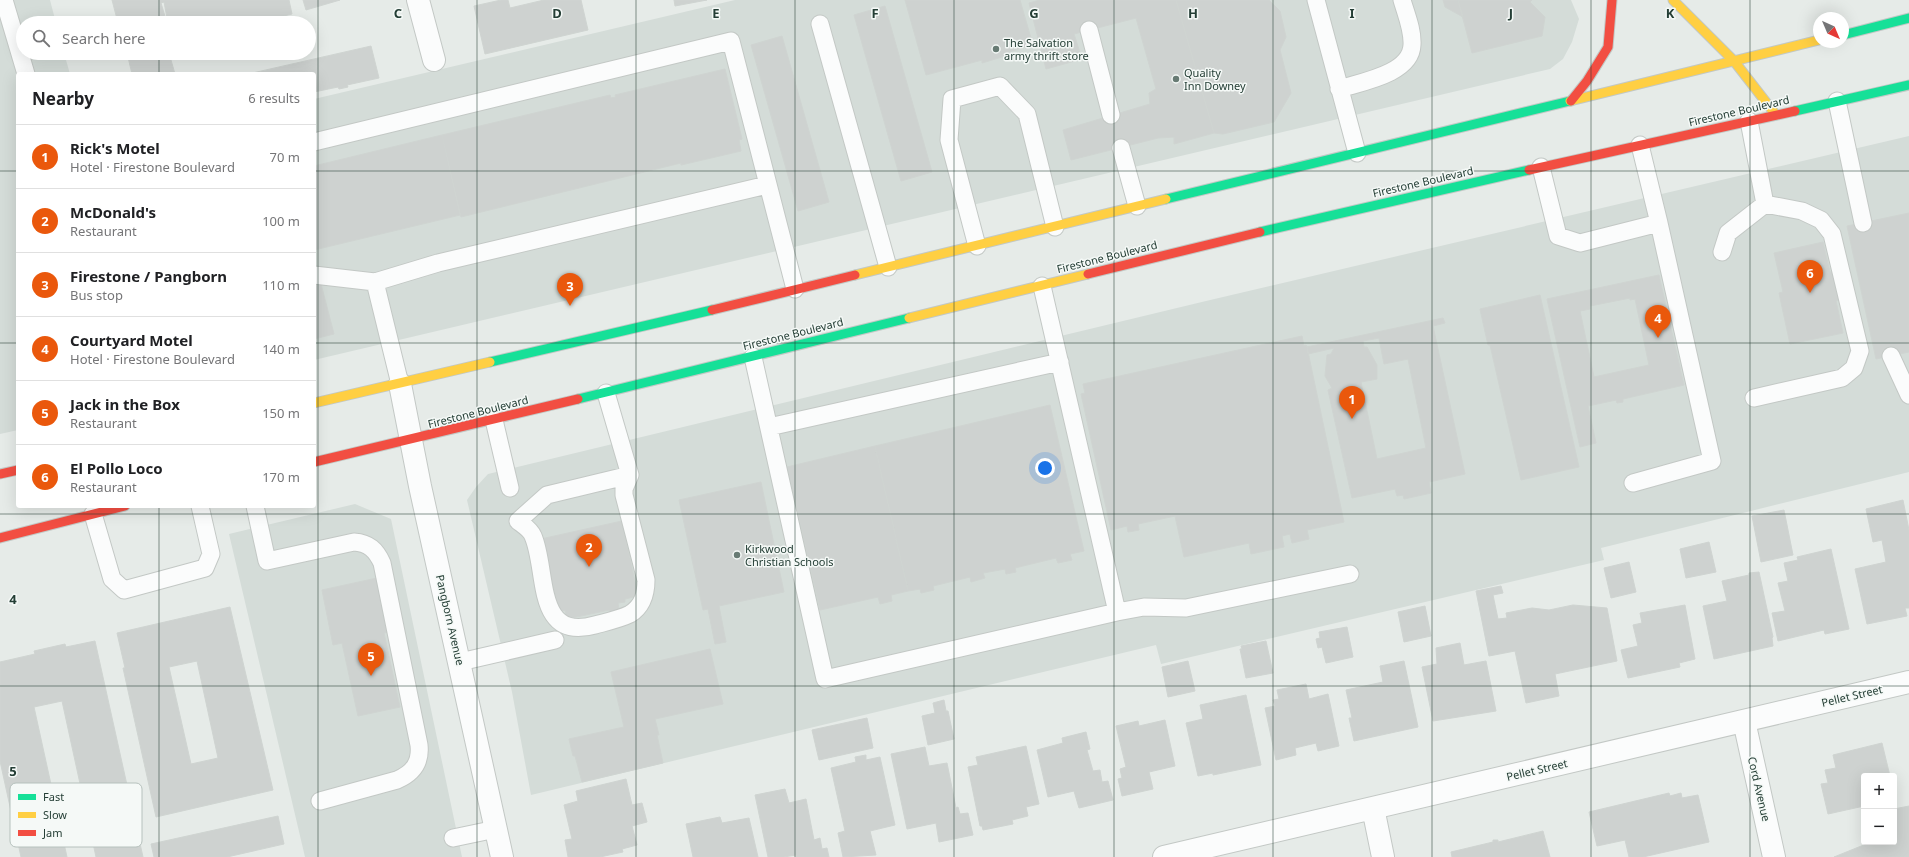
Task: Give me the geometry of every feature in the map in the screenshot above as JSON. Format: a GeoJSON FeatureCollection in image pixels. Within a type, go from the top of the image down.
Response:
{"type":"FeatureCollection","features":[{"type":"Feature","properties":{"kind":"main road"},"geometry":{"type":"LineString","coordinates":[[1571,101],[1587,81],[1608,47],[1612,0]]}},
{"type":"Feature","properties":{"kind":"main road"},"geometry":{"type":"LineString","coordinates":[[1673,0],[1734,61],[1776,115]]}},
{"type":"Feature","properties":{"kind":"main road"},"geometry":{"type":"LineString","coordinates":[[1849,33],[1909,18]]}},
{"type":"Feature","properties":{"kind":"main road"},"geometry":{"type":"LineString","coordinates":[[316,403],[400,384],[977,246],[1813,41]]}},
{"type":"Feature","properties":{"kind":"main road","name":"Firestone Boulevard"},"geometry":{"type":"LineString","coordinates":[[316,462],[606,393],[1343,212],[1909,85]]}},
{"type":"Feature","properties":{"kind":"main road"},"geometry":{"type":"LineString","coordinates":[[0,474],[16,470]]}},
{"type":"Feature","properties":{"kind":"main road"},"geometry":{"type":"LineString","coordinates":[[0,538],[117,508]]}},
{"type":"Feature","properties":{"kind":"street"},"geometry":{"type":"LineString","coordinates":[[418,0],[434,60]]}},
{"type":"Feature","properties":{"kind":"street","name":"Pangborn Avenue"},"geometry":{"type":"LineString","coordinates":[[400,384],[502,857]]}},
{"type":"Feature","properties":{"kind":"street","name":"Pellet Street"},"geometry":{"type":"LineString","coordinates":[[1164,857],[1909,682]]}},
{"type":"Feature","properties":{"kind":"street","name":"Cord Avenue"},"geometry":{"type":"LineString","coordinates":[[1744,721],[1774,857]]}},
{"type":"Feature","properties":{"kind":"street"},"geometry":{"type":"LineString","coordinates":[[1373,808],[1383,857]]}},
{"type":"Feature","properties":{"kind":"lane"},"geometry":{"type":"LineString","coordinates":[[4,0],[16,40]]}},
{"type":"Feature","properties":{"kind":"lane"},"geometry":{"type":"LineString","coordinates":[[1316,0],[1357,153]]}},
{"type":"Feature","properties":{"kind":"lane"},"geometry":{"type":"LineString","coordinates":[[1339,89],[1389,73],[1402,65],[1409,57],[1412,46],[1410,30],[1402,0]]}},
{"type":"Feature","properties":{"kind":"lane"},"geometry":{"type":"LineString","coordinates":[[820,24],[888,267]]}},
{"type":"Feature","properties":{"kind":"lane"},"geometry":{"type":"LineString","coordinates":[[1089,30],[1111,115]]}},
{"type":"Feature","properties":{"kind":"lane"},"geometry":{"type":"LineString","coordinates":[[316,142],[731,41],[795,289]]}},
{"type":"Feature","properties":{"kind":"lane"},"geometry":{"type":"LineString","coordinates":[[22,60],[25,72]]}},
{"type":"Feature","properties":{"kind":"lane"},"geometry":{"type":"LineString","coordinates":[[977,246],[949,140],[952,99],[1000,86],[1027,114],[1055,227]]}},
{"type":"Feature","properties":{"kind":"lane"},"geometry":{"type":"LineString","coordinates":[[1838,101],[1863,223]]}},
{"type":"Feature","properties":{"kind":"lane"},"geometry":{"type":"LineString","coordinates":[[1749,121],[1765,204]]}},
{"type":"Feature","properties":{"kind":"lane"},"geometry":{"type":"LineString","coordinates":[[1633,483],[1712,461],[1640,145]]}},
{"type":"Feature","properties":{"kind":"lane"},"geometry":{"type":"LineString","coordinates":[[1121,148],[1137,206]]}},
{"type":"Feature","properties":{"kind":"lane"},"geometry":{"type":"LineString","coordinates":[[1541,168],[1558,236],[1580,243],[1659,223]]}},
{"type":"Feature","properties":{"kind":"lane"},"geometry":{"type":"LineString","coordinates":[[316,275],[375,282],[438,264],[767,185]]}},
{"type":"Feature","properties":{"kind":"lane"},"geometry":{"type":"LineString","coordinates":[[1722,252],[1728,233],[1765,204],[1802,211],[1821,220],[1832,234],[1860,351],[1854,368],[1842,378],[1754,398]]}},
{"type":"Feature","properties":{"kind":"lane"},"geometry":{"type":"LineString","coordinates":[[375,282],[400,384]]}},
{"type":"Feature","properties":{"kind":"lane"},"geometry":{"type":"LineString","coordinates":[[1042,286],[1117,612]]}},
{"type":"Feature","properties":{"kind":"lane"},"geometry":{"type":"LineString","coordinates":[[1891,356],[1909,395]]}},
{"type":"Feature","properties":{"kind":"lane"},"geometry":{"type":"LineString","coordinates":[[753,357],[825,679],[1117,612],[1144,607],[1186,608],[1350,574]]}},
{"type":"Feature","properties":{"kind":"lane"},"geometry":{"type":"LineString","coordinates":[[769,427],[1060,362]]}},
{"type":"Feature","properties":{"kind":"lane"},"geometry":{"type":"LineString","coordinates":[[606,393],[630,475],[624,489],[624,494],[646,580],[646,592],[644,600],[629,614],[588,627],[562,625],[553,616],[548,604],[534,536],[518,521],[547,495],[630,475]]}},
{"type":"Feature","properties":{"kind":"lane"},"geometry":{"type":"LineString","coordinates":[[494,420],[510,488]]}},
{"type":"Feature","properties":{"kind":"lane"},"geometry":{"type":"LineString","coordinates":[[93,514],[112,579],[124,590],[205,568],[211,554],[200,508]]}},
{"type":"Feature","properties":{"kind":"lane"},"geometry":{"type":"LineString","coordinates":[[255,508],[267,561],[354,542],[364,543],[372,547],[382,563],[418,737],[420,756],[416,767],[408,775],[397,780],[320,801]]}},
{"type":"Feature","properties":{"kind":"lane"},"geometry":{"type":"LineString","coordinates":[[460,662],[555,640]]}},
{"type":"Feature","properties":{"kind":"lane"},"geometry":{"type":"LineString","coordinates":[[453,838],[496,829]]}},
{"type":"Feature","properties":{"kind":"shaded area"},"geometry":{"type":"Polygon","coordinates":[[[0,0],[50,0],[54,16],[16,16],[16,60],[66,60],[69,72],[16,72],[16,430],[0,434],[0,0]]]}},
{"type":"Feature","properties":{"kind":"shaded area"},"geometry":{"type":"Polygon","coordinates":[[[735,0],[1571,0],[1579,19],[1572,42],[1563,59],[1550,69],[316,360],[316,99],[735,0]]]}},
{"type":"Feature","properties":{"kind":"shaded area"},"geometry":{"type":"Polygon","coordinates":[[[1909,136],[1909,472],[1601,548],[1604,560],[1161,664],[1156,645],[531,795],[512,692],[467,500],[488,474],[1206,301],[1909,136]]]}},
{"type":"Feature","properties":{"kind":"shaded area"},"geometry":{"type":"Polygon","coordinates":[[[355,504],[391,519],[462,857],[305,857],[229,534],[355,504]]]}},
{"type":"Feature","properties":{"kind":"building"},"geometry":{"type":"Polygon","coordinates":[[[112,0],[289,0],[292,14],[284,16],[167,16],[164,2],[161,3],[165,16],[116,16],[112,0]]]}},
{"type":"Feature","properties":{"kind":"building"},"geometry":{"type":"Polygon","coordinates":[[[303,0],[340,0],[306,10],[303,0]]]}},
{"type":"Feature","properties":{"kind":"building"},"geometry":{"type":"Polygon","coordinates":[[[501,0],[508,0],[510,8],[544,0],[581,0],[588,30],[485,54],[474,6],[501,0]]]}},
{"type":"Feature","properties":{"kind":"building"},"geometry":{"type":"Polygon","coordinates":[[[674,0],[707,0],[675,6],[674,0]]]}},
{"type":"Feature","properties":{"kind":"building"},"geometry":{"type":"Polygon","coordinates":[[[905,0],[1020,0],[1033,45],[1005,53],[1005,56],[982,63],[982,60],[926,75],[905,0]]]}},
{"type":"Feature","properties":{"kind":"building","name":"Quality Inn Downey"},"geometry":{"type":"Polygon","coordinates":[[[1040,0],[1176,0],[1214,133],[1174,144],[1174,137],[1158,138],[1071,160],[1063,130],[1150,104],[1149,93],[1156,89],[1136,18],[1074,34],[1082,59],[1046,69],[1029,3],[1040,0]]]}},
{"type":"Feature","properties":{"kind":"building"},"geometry":{"type":"Polygon","coordinates":[[[1176,0],[1269,0],[1280,11],[1286,37],[1280,50],[1291,93],[1274,122],[1223,134],[1214,133],[1176,0]]]}},
{"type":"Feature","properties":{"kind":"building"},"geometry":{"type":"Polygon","coordinates":[[[1443,0],[1458,0],[1463,17],[1445,7],[1443,0]]]}},
{"type":"Feature","properties":{"kind":"building"},"geometry":{"type":"Polygon","coordinates":[[[1458,0],[1532,0],[1530,2],[1545,17],[1542,36],[1472,53],[1458,0]]]}},
{"type":"Feature","properties":{"kind":"building"},"geometry":{"type":"Polygon","coordinates":[[[885,6],[932,172],[901,181],[854,15],[885,6]]]}},
{"type":"Feature","properties":{"kind":"building"},"geometry":{"type":"Polygon","coordinates":[[[782,36],[829,202],[798,211],[751,45],[782,36]]]}},
{"type":"Feature","properties":{"kind":"building"},"geometry":{"type":"Polygon","coordinates":[[[371,46],[379,78],[347,85],[348,87],[339,89],[338,87],[316,92],[316,72],[257,72],[310,60],[316,60],[316,59],[371,46]]]}},
{"type":"Feature","properties":{"kind":"building"},"geometry":{"type":"Polygon","coordinates":[[[129,60],[171,60],[174,72],[132,72],[129,60]]]}},
{"type":"Feature","properties":{"kind":"building"},"geometry":{"type":"Polygon","coordinates":[[[725,69],[742,139],[739,140],[741,151],[681,165],[681,163],[461,217],[442,135],[610,95],[611,98],[616,97],[615,95],[725,69]]]}},
{"type":"Feature","properties":{"kind":"building"},"geometry":{"type":"Polygon","coordinates":[[[442,135],[460,215],[316,250],[316,166],[442,135]]]}},
{"type":"Feature","properties":{"kind":"building"},"geometry":{"type":"Polygon","coordinates":[[[1909,213],[1909,352],[1876,359],[1847,226],[1909,213]]]}},
{"type":"Feature","properties":{"kind":"building"},"geometry":{"type":"Polygon","coordinates":[[[1823,242],[1830,272],[1834,272],[1840,299],[1836,301],[1843,333],[1790,344],[1779,293],[1783,292],[1774,253],[1823,242]]]}},
{"type":"Feature","properties":{"kind":"building"},"geometry":{"type":"Polygon","coordinates":[[[1659,275],[1684,385],[1623,399],[1623,402],[1617,403],[1616,400],[1588,406],[1596,443],[1580,447],[1547,299],[1659,275]],[[1630,298],[1590,306],[1590,309],[1580,311],[1594,377],[1649,365],[1635,299],[1630,300],[1630,298]]]}},
{"type":"Feature","properties":{"kind":"building"},"geometry":{"type":"Polygon","coordinates":[[[321,284],[334,334],[316,338],[316,285],[321,284]]]}},
{"type":"Feature","properties":{"kind":"building"},"geometry":{"type":"Polygon","coordinates":[[[1540,295],[1579,467],[1521,480],[1490,345],[1488,345],[1480,309],[1540,295]]]}},
{"type":"Feature","properties":{"kind":"building"},"geometry":{"type":"Polygon","coordinates":[[[1443,318],[1445,323],[1433,326],[1465,474],[1429,482],[1431,493],[1404,499],[1403,495],[1397,496],[1395,489],[1352,498],[1328,390],[1332,388],[1325,376],[1327,355],[1331,354],[1334,348],[1308,354],[1307,347],[1443,318]],[[1379,338],[1363,341],[1364,347],[1367,347],[1377,365],[1377,379],[1361,382],[1377,459],[1426,448],[1408,359],[1384,364],[1379,338]]]}},
{"type":"Feature","properties":{"kind":"building"},"geometry":{"type":"Polygon","coordinates":[[[1302,336],[1304,346],[1306,345],[1307,347],[1344,522],[1307,530],[1309,539],[1292,543],[1290,534],[1282,536],[1284,547],[1251,554],[1249,543],[1184,557],[1175,516],[1138,524],[1139,530],[1128,532],[1127,526],[1111,530],[1081,394],[1085,393],[1083,384],[1302,336]]]}},
{"type":"Feature","properties":{"kind":"building"},"geometry":{"type":"Polygon","coordinates":[[[1050,405],[1084,551],[1070,554],[1072,560],[1058,563],[1056,558],[1015,568],[1016,572],[1006,574],[1005,569],[983,573],[985,578],[971,582],[970,577],[933,586],[934,590],[921,593],[920,589],[908,591],[875,446],[1050,405]]]}},
{"type":"Feature","properties":{"kind":"building"},"geometry":{"type":"Polygon","coordinates":[[[875,446],[908,591],[891,595],[892,601],[880,604],[878,597],[820,610],[787,467],[875,446]]]}},
{"type":"Feature","properties":{"kind":"building"},"geometry":{"type":"Polygon","coordinates":[[[761,482],[784,592],[719,606],[726,642],[715,644],[708,609],[703,610],[679,500],[761,482]]]}},
{"type":"Feature","properties":{"kind":"building"},"geometry":{"type":"Polygon","coordinates":[[[1903,500],[1909,530],[1909,608],[1905,608],[1907,616],[1867,624],[1855,569],[1886,562],[1882,540],[1873,542],[1866,509],[1903,500]]]}},
{"type":"Feature","properties":{"kind":"building"},"geometry":{"type":"Polygon","coordinates":[[[1784,510],[1793,555],[1761,562],[1752,516],[1784,510]]]}},
{"type":"Feature","properties":{"kind":"building"},"geometry":{"type":"Polygon","coordinates":[[[622,521],[638,596],[625,599],[625,602],[618,603],[619,610],[612,616],[609,610],[567,619],[565,610],[556,613],[541,539],[622,521]]]}},
{"type":"Feature","properties":{"kind":"building"},"geometry":{"type":"Polygon","coordinates":[[[1709,542],[1716,572],[1686,578],[1680,549],[1709,542]]]}},
{"type":"Feature","properties":{"kind":"building"},"geometry":{"type":"Polygon","coordinates":[[[1831,549],[1849,629],[1825,634],[1824,630],[1778,641],[1772,613],[1785,611],[1778,583],[1788,581],[1784,563],[1798,560],[1797,557],[1831,549]]]}},
{"type":"Feature","properties":{"kind":"building"},"geometry":{"type":"Polygon","coordinates":[[[1629,562],[1636,592],[1611,598],[1604,568],[1629,562]]]}},
{"type":"Feature","properties":{"kind":"building"},"geometry":{"type":"Polygon","coordinates":[[[1759,572],[1773,637],[1773,646],[1714,659],[1703,606],[1727,601],[1722,581],[1749,575],[1749,573],[1759,572]]]}},
{"type":"Feature","properties":{"kind":"building"},"geometry":{"type":"Polygon","coordinates":[[[377,578],[389,632],[384,633],[400,707],[358,716],[342,643],[333,645],[322,590],[377,578]]]}},
{"type":"Feature","properties":{"kind":"building"},"geometry":{"type":"Polygon","coordinates":[[[1501,586],[1503,593],[1493,595],[1498,619],[1507,618],[1506,613],[1532,608],[1549,610],[1573,605],[1607,608],[1617,661],[1555,674],[1559,696],[1526,703],[1515,651],[1489,656],[1476,591],[1501,586]]]}},
{"type":"Feature","properties":{"kind":"building"},"geometry":{"type":"Polygon","coordinates":[[[1685,605],[1695,659],[1679,663],[1680,667],[1628,678],[1621,650],[1638,646],[1633,625],[1642,623],[1640,613],[1685,605]]]}},
{"type":"Feature","properties":{"kind":"building"},"geometry":{"type":"Polygon","coordinates":[[[1425,606],[1431,636],[1404,642],[1398,612],[1425,606]]]}},
{"type":"Feature","properties":{"kind":"building"},"geometry":{"type":"Polygon","coordinates":[[[230,607],[273,790],[156,817],[123,668],[125,668],[117,633],[230,607]],[[197,661],[169,667],[191,764],[218,758],[197,661]]]}},
{"type":"Feature","properties":{"kind":"building"},"geometry":{"type":"Polygon","coordinates":[[[1347,627],[1353,657],[1326,663],[1322,647],[1318,648],[1316,639],[1320,638],[1319,632],[1347,627]]]}},
{"type":"Feature","properties":{"kind":"building"},"geometry":{"type":"Polygon","coordinates":[[[95,641],[127,783],[80,783],[62,701],[34,707],[51,783],[10,783],[10,807],[0,761],[0,662],[35,654],[34,651],[65,644],[66,647],[95,641]]]}},
{"type":"Feature","properties":{"kind":"building"},"geometry":{"type":"Polygon","coordinates":[[[1266,641],[1273,673],[1246,678],[1240,649],[1242,649],[1241,646],[1266,641]]]}},
{"type":"Feature","properties":{"kind":"building"},"geometry":{"type":"Polygon","coordinates":[[[1460,643],[1464,665],[1486,661],[1496,711],[1433,721],[1422,667],[1437,664],[1436,648],[1460,643]]]}},
{"type":"Feature","properties":{"kind":"building"},"geometry":{"type":"Polygon","coordinates":[[[710,649],[723,704],[655,719],[663,763],[582,782],[569,739],[624,727],[611,672],[710,649]]]}},
{"type":"Feature","properties":{"kind":"building"},"geometry":{"type":"Polygon","coordinates":[[[1188,661],[1195,691],[1168,697],[1162,667],[1188,661]]]}},
{"type":"Feature","properties":{"kind":"building"},"geometry":{"type":"Polygon","coordinates":[[[1404,661],[1418,727],[1354,741],[1349,718],[1352,718],[1346,690],[1383,682],[1380,666],[1404,661]]]}},
{"type":"Feature","properties":{"kind":"building"},"geometry":{"type":"Polygon","coordinates":[[[1306,684],[1309,699],[1328,694],[1339,746],[1318,751],[1316,743],[1295,748],[1296,755],[1276,760],[1265,708],[1275,706],[1273,700],[1279,699],[1277,690],[1306,684]]]}},
{"type":"Feature","properties":{"kind":"building"},"geometry":{"type":"Polygon","coordinates":[[[1246,695],[1261,765],[1213,775],[1213,773],[1198,776],[1186,723],[1203,719],[1200,705],[1246,695]]]}},
{"type":"Feature","properties":{"kind":"building"},"geometry":{"type":"Polygon","coordinates":[[[944,700],[954,739],[928,745],[922,716],[935,713],[933,703],[944,700]]]}},
{"type":"Feature","properties":{"kind":"building"},"geometry":{"type":"Polygon","coordinates":[[[867,718],[873,748],[819,760],[812,730],[867,718]]]}},
{"type":"Feature","properties":{"kind":"building"},"geometry":{"type":"Polygon","coordinates":[[[1165,720],[1175,766],[1149,772],[1153,789],[1122,796],[1118,779],[1122,778],[1120,769],[1126,767],[1116,726],[1138,721],[1139,726],[1165,720]]]}},
{"type":"Feature","properties":{"kind":"building"},"geometry":{"type":"Polygon","coordinates":[[[1086,732],[1090,749],[1087,750],[1093,771],[1100,770],[1102,782],[1108,781],[1113,800],[1079,808],[1074,791],[1048,797],[1037,750],[1063,743],[1062,738],[1086,732]]]}},
{"type":"Feature","properties":{"kind":"building"},"geometry":{"type":"Polygon","coordinates":[[[1882,743],[1889,773],[1861,773],[1861,807],[1828,814],[1821,784],[1828,783],[1825,770],[1836,768],[1833,755],[1882,743]]]}},
{"type":"Feature","properties":{"kind":"building"},"geometry":{"type":"Polygon","coordinates":[[[1026,746],[1039,804],[1026,807],[1028,816],[1012,820],[1013,824],[983,830],[982,826],[980,826],[968,767],[978,765],[976,757],[1026,746]]]}},
{"type":"Feature","properties":{"kind":"building"},"geometry":{"type":"Polygon","coordinates":[[[925,747],[929,766],[947,763],[956,808],[958,807],[960,814],[968,813],[973,835],[939,842],[936,823],[907,829],[891,754],[925,747]]]}},
{"type":"Feature","properties":{"kind":"building"},"geometry":{"type":"Polygon","coordinates":[[[866,755],[866,760],[880,757],[895,825],[870,831],[876,855],[843,857],[838,833],[845,831],[831,768],[856,762],[855,757],[866,755]]]}},
{"type":"Feature","properties":{"kind":"building"},"geometry":{"type":"Polygon","coordinates":[[[626,779],[632,805],[642,803],[647,822],[632,826],[637,845],[622,849],[623,852],[600,857],[568,857],[565,840],[572,839],[564,805],[578,801],[576,791],[626,779]]]}},
{"type":"Feature","properties":{"kind":"building"},"geometry":{"type":"Polygon","coordinates":[[[785,789],[789,803],[806,799],[814,840],[820,838],[822,849],[827,848],[829,857],[796,857],[796,855],[768,857],[755,795],[785,789]]]}},
{"type":"Feature","properties":{"kind":"building"},"geometry":{"type":"Polygon","coordinates":[[[1669,793],[1670,796],[1681,793],[1682,798],[1698,795],[1709,842],[1643,857],[1629,857],[1625,840],[1597,846],[1589,812],[1669,793]]]}},
{"type":"Feature","properties":{"kind":"building"},"geometry":{"type":"Polygon","coordinates":[[[1909,806],[1909,857],[1834,857],[1864,845],[1897,845],[1897,808],[1909,806]]]}},
{"type":"Feature","properties":{"kind":"building"},"geometry":{"type":"Polygon","coordinates":[[[278,816],[284,844],[227,857],[154,857],[151,844],[278,816]]]}},
{"type":"Feature","properties":{"kind":"building"},"geometry":{"type":"Polygon","coordinates":[[[720,817],[722,823],[749,818],[758,857],[693,857],[686,824],[720,817]]]}},
{"type":"Feature","properties":{"kind":"building"},"geometry":{"type":"Polygon","coordinates":[[[1543,831],[1550,857],[1452,857],[1451,852],[1493,842],[1493,840],[1498,840],[1498,842],[1543,831]]]}},
{"type":"Feature","properties":{"kind":"building"},"geometry":{"type":"Polygon","coordinates":[[[19,847],[65,847],[67,857],[21,857],[19,847]]]}},
{"type":"Feature","properties":{"kind":"building"},"geometry":{"type":"Polygon","coordinates":[[[94,847],[141,847],[143,857],[96,857],[94,847]]]}},
{"type":"Feature","properties":{"kind":"traffic: fast"},"geometry":{"type":"LineString","coordinates":[[1849,33],[1909,18]]}},
{"type":"Feature","properties":{"kind":"traffic: fast"},"geometry":{"type":"LineString","coordinates":[[1795,111],[1909,85]]}},
{"type":"Feature","properties":{"kind":"traffic: fast"},"geometry":{"type":"LineString","coordinates":[[1166,199],[1570,101]]}},
{"type":"Feature","properties":{"kind":"traffic: fast"},"geometry":{"type":"LineString","coordinates":[[1260,232],[1529,170]]}},
{"type":"Feature","properties":{"kind":"traffic: fast"},"geometry":{"type":"LineString","coordinates":[[490,362],[712,310]]}},
{"type":"Feature","properties":{"kind":"traffic: fast"},"geometry":{"type":"LineString","coordinates":[[578,399],[909,318]]}},
{"type":"Feature","properties":{"kind":"traffic: slow"},"geometry":{"type":"LineString","coordinates":[[1673,0],[1734,61],[1776,115]]}},
{"type":"Feature","properties":{"kind":"traffic: slow"},"geometry":{"type":"LineString","coordinates":[[1570,101],[1813,41]]}},
{"type":"Feature","properties":{"kind":"traffic: slow"},"geometry":{"type":"LineString","coordinates":[[855,275],[1166,199]]}},
{"type":"Feature","properties":{"kind":"traffic: slow"},"geometry":{"type":"LineString","coordinates":[[909,318],[1088,274]]}},
{"type":"Feature","properties":{"kind":"traffic: slow"},"geometry":{"type":"LineString","coordinates":[[316,403],[490,362]]}},
{"type":"Feature","properties":{"kind":"traffic: jam"},"geometry":{"type":"LineString","coordinates":[[1571,101],[1587,81],[1608,47],[1612,0]]}},
{"type":"Feature","properties":{"kind":"traffic: jam"},"geometry":{"type":"LineString","coordinates":[[1529,170],[1795,111]]}},
{"type":"Feature","properties":{"kind":"traffic: jam"},"geometry":{"type":"LineString","coordinates":[[1088,274],[1260,232]]}},
{"type":"Feature","properties":{"kind":"traffic: jam"},"geometry":{"type":"LineString","coordinates":[[712,310],[855,275]]}},
{"type":"Feature","properties":{"kind":"traffic: jam"},"geometry":{"type":"LineString","coordinates":[[316,462],[578,399]]}},
{"type":"Feature","properties":{"kind":"traffic: jam"},"geometry":{"type":"LineString","coordinates":[[0,474],[16,470]]}},
{"type":"Feature","properties":{"kind":"traffic: jam"},"geometry":{"type":"LineString","coordinates":[[0,538],[117,508]]}},
{"type":"Feature","properties":{"kind":"place","name":"The Salvation army thrift store"},"geometry":{"type":"Point","coordinates":[996,49]}},
{"type":"Feature","properties":{"kind":"place","name":"Quality Inn Downey"},"geometry":{"type":"Point","coordinates":[1176,79]}},
{"type":"Feature","properties":{"kind":"place","name":"El Pollo Loco"},"geometry":{"type":"Point","coordinates":[1810,293]}},
{"type":"Feature","properties":{"kind":"place","name":"Firestone / Pangborn"},"geometry":{"type":"Point","coordinates":[570,306]}},
{"type":"Feature","properties":{"kind":"place","name":"Courtyard Motel"},"geometry":{"type":"Point","coordinates":[1658,338]}},
{"type":"Feature","properties":{"kind":"place","name":"Rick's Motel"},"geometry":{"type":"Point","coordinates":[1352,419]}},
{"type":"Feature","properties":{"kind":"place","name":"Kirkwood Christian Schools"},"geometry":{"type":"Point","coordinates":[737,555]}},
{"type":"Feature","properties":{"kind":"place","name":"McDonald's"},"geometry":{"type":"Point","coordinates":[589,567]}},
{"type":"Feature","properties":{"kind":"place","name":"Jack in the Box"},"geometry":{"type":"Point","coordinates":[371,676]}}]}
